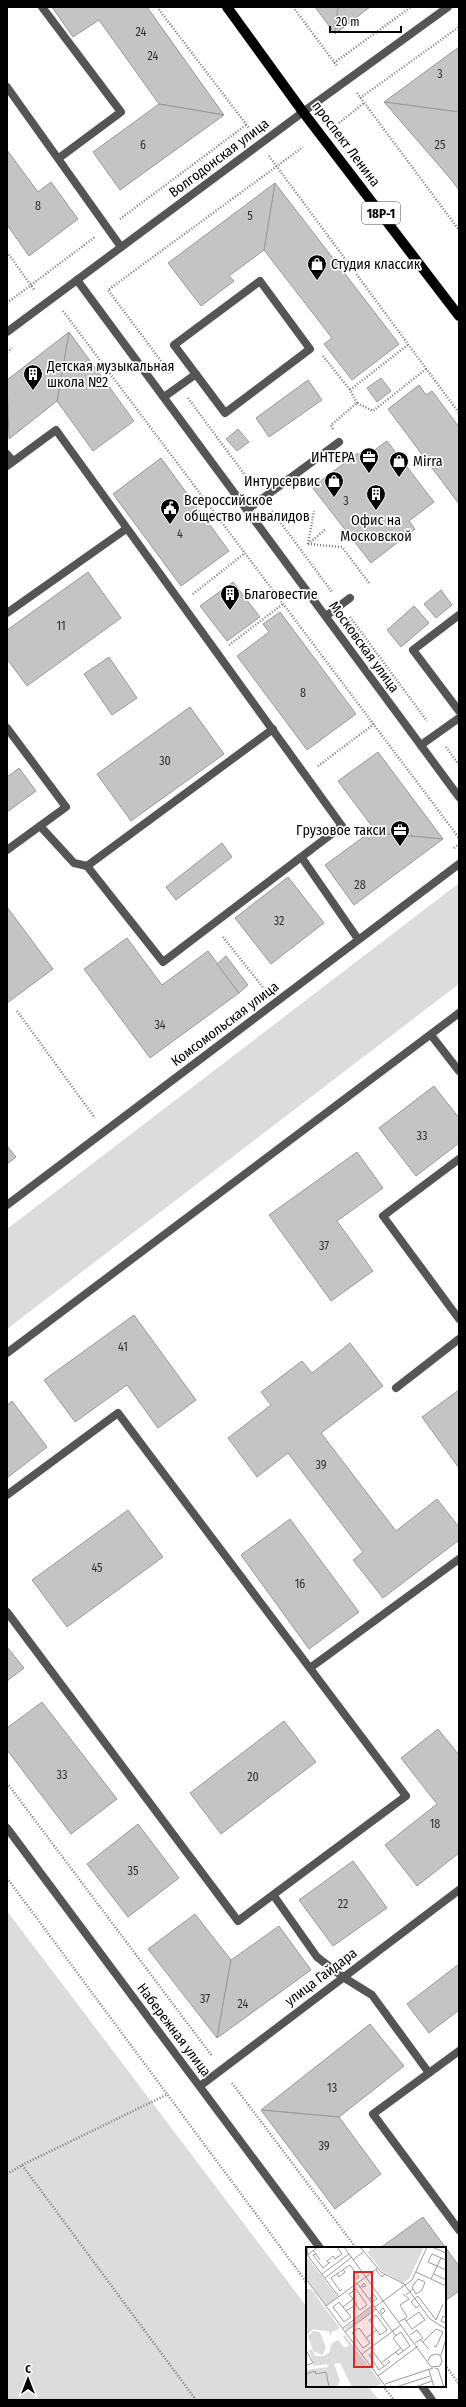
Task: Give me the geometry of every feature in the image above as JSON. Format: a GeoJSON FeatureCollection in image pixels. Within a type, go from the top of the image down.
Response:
{"type":"FeatureCollection","features":[{"type":"Feature","properties":{"kind":"main road","name":"проспект Ленина"},"geometry":{"type":"LineString","coordinates":[[227,7],[303,112],[459,316]]}},
{"type":"Feature","properties":{"kind":"street"},"geometry":{"type":"LineString","coordinates":[[42,7],[121,112],[59,158]]}},
{"type":"Feature","properties":{"kind":"street","name":"Волгодонская улица"},"geometry":{"type":"LineString","coordinates":[[7,332],[445,8]]}},
{"type":"Feature","properties":{"kind":"street"},"geometry":{"type":"LineString","coordinates":[[7,86],[121,247]]}},
{"type":"Feature","properties":{"kind":"street","name":"Московская улица"},"geometry":{"type":"LineString","coordinates":[[77,280],[459,797]]}},
{"type":"Feature","properties":{"kind":"street"},"geometry":{"type":"LineString","coordinates":[[260,281],[310,349],[225,413],[196,374],[174,345],[260,281]]}},
{"type":"Feature","properties":{"kind":"street"},"geometry":{"type":"LineString","coordinates":[[164,397],[196,374]]}},
{"type":"Feature","properties":{"kind":"street"},"geometry":{"type":"LineString","coordinates":[[7,454],[10,464],[56,430],[126,529],[273,729],[342,826],[302,858],[163,962],[87,866],[74,863],[40,826]]}},
{"type":"Feature","properties":{"kind":"street"},"geometry":{"type":"LineString","coordinates":[[247,510],[339,442]]}},
{"type":"Feature","properties":{"kind":"street"},"geometry":{"type":"LineString","coordinates":[[7,614],[126,529]]}},
{"type":"Feature","properties":{"kind":"street"},"geometry":{"type":"LineString","coordinates":[[326,616],[350,598]]}},
{"type":"Feature","properties":{"kind":"street"},"geometry":{"type":"LineString","coordinates":[[459,615],[413,650],[459,711]]}},
{"type":"Feature","properties":{"kind":"street"},"geometry":{"type":"LineString","coordinates":[[421,745],[459,718]]}},
{"type":"Feature","properties":{"kind":"street"},"geometry":{"type":"LineString","coordinates":[[7,728],[66,807],[7,850]]}},
{"type":"Feature","properties":{"kind":"street"},"geometry":{"type":"LineString","coordinates":[[87,866],[273,729]]}},
{"type":"Feature","properties":{"kind":"street"},"geometry":{"type":"LineString","coordinates":[[302,858],[358,939]]}},
{"type":"Feature","properties":{"kind":"street","name":"Комсомольская улица"},"geometry":{"type":"LineString","coordinates":[[7,1205],[459,864]]}},
{"type":"Feature","properties":{"kind":"street"},"geometry":{"type":"LineString","coordinates":[[7,1353],[459,1013]]}},
{"type":"Feature","properties":{"kind":"street"},"geometry":{"type":"LineString","coordinates":[[431,1035],[459,1071]]}},
{"type":"Feature","properties":{"kind":"street"},"geometry":{"type":"LineString","coordinates":[[459,1159],[383,1216],[459,1319]]}},
{"type":"Feature","properties":{"kind":"street"},"geometry":{"type":"LineString","coordinates":[[396,1388],[459,1339]]}},
{"type":"Feature","properties":{"kind":"street"},"geometry":{"type":"LineString","coordinates":[[7,1495],[118,1413],[406,1796],[274,1896],[238,1921],[7,1612]]}},
{"type":"Feature","properties":{"kind":"street"},"geometry":{"type":"LineString","coordinates":[[310,1668],[459,1559]]}},
{"type":"Feature","properties":{"kind":"street","name":"Набережная улица"},"geometry":{"type":"LineString","coordinates":[[7,1828],[319,2247]]}},
{"type":"Feature","properties":{"kind":"street","name":"улица Гайдара"},"geometry":{"type":"LineString","coordinates":[[200,2086],[459,1890]]}},
{"type":"Feature","properties":{"kind":"street"},"geometry":{"type":"LineString","coordinates":[[274,1896],[317,1957],[343,1977],[372,1995],[429,2073]]}},
{"type":"Feature","properties":{"kind":"street"},"geometry":{"type":"LineString","coordinates":[[459,2050],[373,2114],[459,2230]]}},
{"type":"Feature","properties":{"kind":"street"},"geometry":{"type":"LineString","coordinates":[[423,2387],[432,2400]]}},
{"type":"Feature","properties":{"kind":"path"},"geometry":{"type":"LineString","coordinates":[[157,7],[248,128]]}},
{"type":"Feature","properties":{"kind":"path"},"geometry":{"type":"LineString","coordinates":[[293,7],[337,66]]}},
{"type":"Feature","properties":{"kind":"path"},"geometry":{"type":"LineString","coordinates":[[334,63],[411,7]]}},
{"type":"Feature","properties":{"kind":"path"},"geometry":{"type":"LineString","coordinates":[[360,98],[459,27]]}},
{"type":"Feature","properties":{"kind":"path"},"geometry":{"type":"LineString","coordinates":[[357,93],[459,230]]}},
{"type":"Feature","properties":{"kind":"path"},"geometry":{"type":"LineString","coordinates":[[339,123],[364,103]]}},
{"type":"Feature","properties":{"kind":"path"},"geometry":{"type":"LineString","coordinates":[[7,303],[246,125]]}},
{"type":"Feature","properties":{"kind":"path"},"geometry":{"type":"LineString","coordinates":[[303,147],[108,290],[459,764]]}},
{"type":"Feature","properties":{"kind":"path"},"geometry":{"type":"LineString","coordinates":[[268,154],[459,413]]}},
{"type":"Feature","properties":{"kind":"path"},"geometry":{"type":"LineString","coordinates":[[7,252],[32,284],[37,293]]}},
{"type":"Feature","properties":{"kind":"path"},"geometry":{"type":"LineString","coordinates":[[56,314],[62,310],[459,838]]}},
{"type":"Feature","properties":{"kind":"path"},"geometry":{"type":"LineString","coordinates":[[350,390],[409,344]]}},
{"type":"Feature","properties":{"kind":"path"},"geometry":{"type":"LineString","coordinates":[[7,352],[13,347]]}},
{"type":"Feature","properties":{"kind":"path"},"geometry":{"type":"LineString","coordinates":[[310,349],[325,357],[350,390],[357,404],[373,411],[426,369]]}},
{"type":"Feature","properties":{"kind":"path"},"geometry":{"type":"LineString","coordinates":[[339,442],[331,424],[357,404]]}},
{"type":"Feature","properties":{"kind":"path"},"geometry":{"type":"LineString","coordinates":[[308,544],[314,511]]}},
{"type":"Feature","properties":{"kind":"path"},"geometry":{"type":"LineString","coordinates":[[308,544],[326,529]]}},
{"type":"Feature","properties":{"kind":"path"},"geometry":{"type":"LineString","coordinates":[[308,544],[342,547],[369,583]]}},
{"type":"Feature","properties":{"kind":"path"},"geometry":{"type":"LineString","coordinates":[[181,604],[245,553]]}},
{"type":"Feature","properties":{"kind":"path"},"geometry":{"type":"LineString","coordinates":[[217,653],[283,604]]}},
{"type":"Feature","properties":{"kind":"path"},"geometry":{"type":"LineString","coordinates":[[305,775],[374,724]]}},
{"type":"Feature","properties":{"kind":"path"},"geometry":{"type":"LineString","coordinates":[[213,924],[265,990]]}},
{"type":"Feature","properties":{"kind":"path"},"geometry":{"type":"LineString","coordinates":[[17,1011],[96,1118]]}},
{"type":"Feature","properties":{"kind":"path"},"geometry":{"type":"LineString","coordinates":[[7,1783],[355,2247]]}},
{"type":"Feature","properties":{"kind":"path"},"geometry":{"type":"LineString","coordinates":[[7,1878],[306,2282]]}},
{"type":"Feature","properties":{"kind":"path"},"geometry":{"type":"LineString","coordinates":[[7,2174],[22,2165],[168,2094]]}},
{"type":"Feature","properties":{"kind":"path"},"geometry":{"type":"LineString","coordinates":[[22,2165],[196,2400]]}},
{"type":"Feature","properties":{"kind":"path"},"geometry":{"type":"LineString","coordinates":[[446,2366],[459,2384]]}},
{"type":"Feature","properties":{"kind":"path"},"geometry":{"type":"LineString","coordinates":[[384,2387],[394,2400]]}},
{"type":"Feature","properties":{"kind":"shaded area"},"geometry":{"type":"Polygon","coordinates":[[[459,883],[459,984],[7,1329],[7,1229],[459,883]]]}},
{"type":"Feature","properties":{"kind":"shaded area"},"geometry":{"type":"Polygon","coordinates":[[[7,1911],[306,2306],[306,2387],[369,2387],[379,2400],[7,2400],[7,1911]]]}},
{"type":"Feature","properties":{"kind":"building"},"geometry":{"type":"Polygon","coordinates":[[[52,7],[147,7],[224,115],[159,104],[99,20],[73,37],[52,7]]]}},
{"type":"Feature","properties":{"kind":"building"},"geometry":{"type":"Polygon","coordinates":[[[315,7],[338,7],[335,34],[315,7]]]}},
{"type":"Feature","properties":{"kind":"building"},"geometry":{"type":"Polygon","coordinates":[[[338,7],[370,7],[335,34],[338,7]]]}},
{"type":"Feature","properties":{"kind":"building"},"geometry":{"type":"Polygon","coordinates":[[[459,47],[459,112],[384,102],[459,47]]]}},
{"type":"Feature","properties":{"kind":"building"},"geometry":{"type":"Polygon","coordinates":[[[384,102],[459,112],[459,190],[449,177],[384,102]]]}},
{"type":"Feature","properties":{"kind":"building"},"geometry":{"type":"Polygon","coordinates":[[[159,104],[224,115],[120,190],[93,152],[159,104]]]}},
{"type":"Feature","properties":{"kind":"building"},"geometry":{"type":"Polygon","coordinates":[[[7,150],[38,192],[51,182],[78,219],[29,256],[7,225],[7,150]]]}},
{"type":"Feature","properties":{"kind":"building"},"geometry":{"type":"Polygon","coordinates":[[[275,183],[399,344],[352,380],[324,344],[332,338],[264,250],[275,183]]]}},
{"type":"Feature","properties":{"kind":"building"},"geometry":{"type":"Polygon","coordinates":[[[275,183],[264,250],[229,276],[234,281],[201,306],[168,263],[275,183]]]}},
{"type":"Feature","properties":{"kind":"building"},"geometry":{"type":"Polygon","coordinates":[[[69,332],[134,421],[93,451],[57,401],[69,332]]]}},
{"type":"Feature","properties":{"kind":"building","name":"Детская музыкальная школа №2"},"geometry":{"type":"Polygon","coordinates":[[[69,332],[57,401],[9,439],[7,380],[69,332]]]}},
{"type":"Feature","properties":{"kind":"building"},"geometry":{"type":"Polygon","coordinates":[[[381,378],[391,391],[377,402],[367,388],[381,378]]]}},
{"type":"Feature","properties":{"kind":"building"},"geometry":{"type":"Polygon","coordinates":[[[308,380],[322,400],[269,437],[256,418],[308,380]]]}},
{"type":"Feature","properties":{"kind":"building"},"geometry":{"type":"Polygon","coordinates":[[[419,385],[426,395],[432,391],[459,427],[459,504],[388,409],[419,385]]]}},
{"type":"Feature","properties":{"kind":"building"},"geometry":{"type":"Polygon","coordinates":[[[238,429],[249,442],[237,451],[226,439],[238,429]]]}},
{"type":"Feature","properties":{"kind":"building","name":"Офис на Московской"},"geometry":{"type":"Polygon","coordinates":[[[387,441],[434,502],[409,521],[415,529],[371,563],[312,487],[358,453],[362,459],[387,441]]]}},
{"type":"Feature","properties":{"kind":"building"},"geometry":{"type":"Polygon","coordinates":[[[161,458],[229,551],[181,586],[113,494],[161,458]]]}},
{"type":"Feature","properties":{"kind":"building"},"geometry":{"type":"Polygon","coordinates":[[[88,572],[121,618],[27,686],[7,659],[7,630],[88,572]]]}},
{"type":"Feature","properties":{"kind":"building","name":"Благовестие"},"geometry":{"type":"Polygon","coordinates":[[[233,582],[260,617],[227,641],[200,606],[233,582]]]}},
{"type":"Feature","properties":{"kind":"building"},"geometry":{"type":"Polygon","coordinates":[[[441,590],[452,605],[436,618],[424,604],[441,590]]]}},
{"type":"Feature","properties":{"kind":"building"},"geometry":{"type":"Polygon","coordinates":[[[414,606],[429,623],[401,647],[387,630],[414,606]]]}},
{"type":"Feature","properties":{"kind":"building"},"geometry":{"type":"Polygon","coordinates":[[[280,612],[356,714],[307,750],[237,656],[269,632],[263,624],[280,612]]]}},
{"type":"Feature","properties":{"kind":"building"},"geometry":{"type":"Polygon","coordinates":[[[109,657],[137,698],[112,715],[84,674],[109,657]]]}},
{"type":"Feature","properties":{"kind":"building"},"geometry":{"type":"Polygon","coordinates":[[[190,707],[224,754],[131,821],[97,774],[190,707]]]}},
{"type":"Feature","properties":{"kind":"building"},"geometry":{"type":"Polygon","coordinates":[[[378,752],[443,839],[377,833],[338,781],[378,752]]]}},
{"type":"Feature","properties":{"kind":"building"},"geometry":{"type":"Polygon","coordinates":[[[19,768],[36,791],[7,812],[7,777],[19,768]]]}},
{"type":"Feature","properties":{"kind":"building"},"geometry":{"type":"Polygon","coordinates":[[[377,833],[443,839],[354,905],[325,865],[366,835],[369,839],[377,833]]]}},
{"type":"Feature","properties":{"kind":"building"},"geometry":{"type":"Polygon","coordinates":[[[222,843],[232,857],[176,900],[166,887],[222,843]]]}},
{"type":"Feature","properties":{"kind":"building"},"geometry":{"type":"Polygon","coordinates":[[[288,877],[324,923],[271,964],[235,918],[288,877]]]}},
{"type":"Feature","properties":{"kind":"building"},"geometry":{"type":"Polygon","coordinates":[[[7,907],[53,969],[7,1003],[7,907]]]}},
{"type":"Feature","properties":{"kind":"building"},"geometry":{"type":"Polygon","coordinates":[[[127,938],[162,985],[208,951],[239,993],[150,1058],[84,969],[127,938]]]}},
{"type":"Feature","properties":{"kind":"building"},"geometry":{"type":"Polygon","coordinates":[[[226,956],[248,985],[239,993],[217,964],[226,956]]]}},
{"type":"Feature","properties":{"kind":"building"},"geometry":{"type":"Polygon","coordinates":[[[434,1086],[459,1118],[459,1143],[416,1176],[379,1128],[434,1086]]]}},
{"type":"Feature","properties":{"kind":"building"},"geometry":{"type":"Polygon","coordinates":[[[7,1146],[16,1157],[7,1164],[7,1146]]]}},
{"type":"Feature","properties":{"kind":"building"},"geometry":{"type":"Polygon","coordinates":[[[357,1152],[383,1188],[337,1221],[373,1271],[331,1301],[269,1215],[357,1152]]]}},
{"type":"Feature","properties":{"kind":"building"},"geometry":{"type":"Polygon","coordinates":[[[134,1315],[196,1400],[158,1428],[127,1385],[75,1422],[44,1380],[134,1315]]]}},
{"type":"Feature","properties":{"kind":"building"},"geometry":{"type":"Polygon","coordinates":[[[350,1343],[383,1386],[321,1433],[396,1531],[437,1499],[459,1527],[459,1540],[383,1598],[353,1560],[363,1552],[288,1453],[257,1477],[228,1438],[271,1405],[261,1392],[302,1361],[312,1373],[350,1343]]]}},
{"type":"Feature","properties":{"kind":"building"},"geometry":{"type":"Polygon","coordinates":[[[459,1390],[459,1468],[422,1417],[459,1390]]]}},
{"type":"Feature","properties":{"kind":"building"},"geometry":{"type":"Polygon","coordinates":[[[12,1401],[47,1447],[7,1478],[7,1405],[12,1401]]]}},
{"type":"Feature","properties":{"kind":"building"},"geometry":{"type":"Polygon","coordinates":[[[128,1510],[163,1557],[67,1627],[32,1580],[128,1510]]]}},
{"type":"Feature","properties":{"kind":"building"},"geometry":{"type":"Polygon","coordinates":[[[290,1519],[359,1612],[309,1649],[241,1555],[290,1519]]]}},
{"type":"Feature","properties":{"kind":"building"},"geometry":{"type":"Polygon","coordinates":[[[7,1647],[24,1668],[7,1681],[7,1647]]]}},
{"type":"Feature","properties":{"kind":"building"},"geometry":{"type":"Polygon","coordinates":[[[42,1702],[117,1799],[71,1834],[7,1750],[7,1728],[42,1702]]]}},
{"type":"Feature","properties":{"kind":"building"},"geometry":{"type":"Polygon","coordinates":[[[284,1721],[316,1762],[221,1834],[190,1793],[284,1721]]]}},
{"type":"Feature","properties":{"kind":"building"},"geometry":{"type":"Polygon","coordinates":[[[438,1729],[459,1755],[459,1853],[417,1886],[385,1845],[437,1804],[401,1758],[438,1729]]]}},
{"type":"Feature","properties":{"kind":"building"},"geometry":{"type":"Polygon","coordinates":[[[138,1824],[179,1878],[128,1917],[87,1864],[138,1824]]]}},
{"type":"Feature","properties":{"kind":"building"},"geometry":{"type":"Polygon","coordinates":[[[353,1861],[387,1908],[333,1946],[299,1900],[353,1861]]]}},
{"type":"Feature","properties":{"kind":"building"},"geometry":{"type":"Polygon","coordinates":[[[195,1914],[231,1960],[217,2038],[148,1949],[195,1914]]]}},
{"type":"Feature","properties":{"kind":"building"},"geometry":{"type":"Polygon","coordinates":[[[279,1926],[311,1970],[217,2038],[231,1960],[279,1926]]]}},
{"type":"Feature","properties":{"kind":"building"},"geometry":{"type":"Polygon","coordinates":[[[459,1964],[459,2010],[429,2033],[407,2004],[459,1964]]]}},
{"type":"Feature","properties":{"kind":"building"},"geometry":{"type":"Polygon","coordinates":[[[370,2024],[404,2066],[339,2117],[261,2110],[370,2024]]]}},
{"type":"Feature","properties":{"kind":"building"},"geometry":{"type":"Polygon","coordinates":[[[261,2110],[339,2117],[381,2174],[335,2209],[261,2110]]]}},
{"type":"Feature","properties":{"kind":"building"},"geometry":{"type":"Polygon","coordinates":[[[423,2217],[445,2247],[381,2247],[423,2217]]]}},
{"type":"Feature","properties":{"kind":"building"},"geometry":{"type":"Polygon","coordinates":[[[446,2248],[459,2266],[459,2291],[446,2300],[446,2248]]]}},
{"type":"Feature","properties":{"kind":"place","name":"Студия классик"},"geometry":{"type":"Point","coordinates":[317,281]}},
{"type":"Feature","properties":{"kind":"place","name":"Детская музыкальная школа №2"},"geometry":{"type":"Point","coordinates":[33,391]}},
{"type":"Feature","properties":{"kind":"place","name":"ИНТЕРА"},"geometry":{"type":"Point","coordinates":[369,474]}},
{"type":"Feature","properties":{"kind":"place","name":"Mirra"},"geometry":{"type":"Point","coordinates":[399,478]}},
{"type":"Feature","properties":{"kind":"place","name":"Интурсервис"},"geometry":{"type":"Point","coordinates":[334,498]}},
{"type":"Feature","properties":{"kind":"place","name":"Офис на Московской"},"geometry":{"type":"Point","coordinates":[376,511]}},
{"type":"Feature","properties":{"kind":"place","name":"Всероссийское общество инвалидов"},"geometry":{"type":"Point","coordinates":[170,525]}},
{"type":"Feature","properties":{"kind":"place","name":"Благовестие"},"geometry":{"type":"Point","coordinates":[230,611]}},
{"type":"Feature","properties":{"kind":"place","name":"Грузовое такси"},"geometry":{"type":"Point","coordinates":[400,847]}}]}
